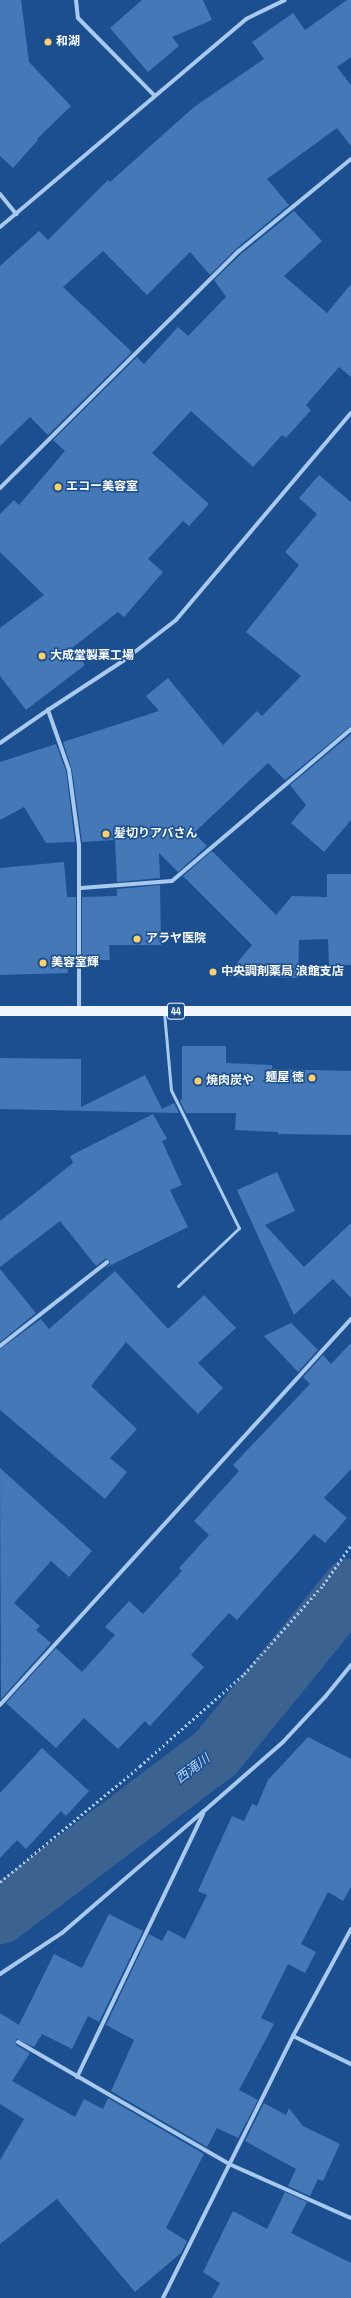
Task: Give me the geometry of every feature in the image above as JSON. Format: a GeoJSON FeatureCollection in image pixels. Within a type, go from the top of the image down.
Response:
{"type":"FeatureCollection","features":[{"type":"Feature","properties":{"kind":"main road","name":"44"},"geometry":{"type":"LineString","coordinates":[[0,1011],[351,1010]]}},
{"type":"Feature","properties":{"kind":"street"},"geometry":{"type":"LineString","coordinates":[[76,0],[78,18],[154,95]]}},
{"type":"Feature","properties":{"kind":"street"},"geometry":{"type":"LineString","coordinates":[[0,227],[154,95],[246,19],[285,0]]}},
{"type":"Feature","properties":{"kind":"street"},"geometry":{"type":"LineString","coordinates":[[0,488],[239,251],[351,159]]}},
{"type":"Feature","properties":{"kind":"street"},"geometry":{"type":"LineString","coordinates":[[0,194],[16,214]]}},
{"type":"Feature","properties":{"kind":"street"},"geometry":{"type":"LineString","coordinates":[[0,743],[123,661],[176,620],[351,413]]}},
{"type":"Feature","properties":{"kind":"street"},"geometry":{"type":"LineString","coordinates":[[48,710],[70,770],[80,845],[81,888],[79,1011]]}},
{"type":"Feature","properties":{"kind":"street"},"geometry":{"type":"LineString","coordinates":[[81,888],[172,881],[351,729]]}},
{"type":"Feature","properties":{"kind":"street"},"geometry":{"type":"LineString","coordinates":[[0,1346],[107,1262]]}},
{"type":"Feature","properties":{"kind":"street"},"geometry":{"type":"LineString","coordinates":[[0,1705],[351,1319]]}},
{"type":"Feature","properties":{"kind":"street"},"geometry":{"type":"LineString","coordinates":[[0,1974],[62,1933],[204,1811],[282,1742],[325,1697],[351,1665]]}},
{"type":"Feature","properties":{"kind":"street"},"geometry":{"type":"LineString","coordinates":[[77,2077],[204,1811]]}},
{"type":"Feature","properties":{"kind":"street"},"geometry":{"type":"LineString","coordinates":[[163,2298],[294,2036],[351,1929]]}},
{"type":"Feature","properties":{"kind":"street"},"geometry":{"type":"LineString","coordinates":[[294,2036],[351,2064]]}},
{"type":"Feature","properties":{"kind":"street"},"geometry":{"type":"LineString","coordinates":[[18,2042],[229,2164],[351,2218]]}},
{"type":"Feature","properties":{"kind":"lane"},"geometry":{"type":"LineString","coordinates":[[164,1011],[171,1090],[239,1228],[178,1286]]}},
{"type":"Feature","properties":{"kind":"path"},"geometry":{"type":"LineString","coordinates":[[0,1882],[140,1766],[244,1674],[324,1585],[351,1546]]}},
{"type":"Feature","properties":{"kind":"building"},"geometry":{"type":"Polygon","coordinates":[[[0,0],[21,0],[29,62],[71,106],[37,139],[38,140],[13,168],[0,156],[0,0]]]}},
{"type":"Feature","properties":{"kind":"building"},"geometry":{"type":"Polygon","coordinates":[[[142,0],[203,0],[212,20],[172,37],[179,46],[148,72],[110,28],[142,0]]]}},
{"type":"Feature","properties":{"kind":"building"},"geometry":{"type":"Polygon","coordinates":[[[347,0],[351,0],[351,57],[337,67],[351,85],[351,146],[337,128],[267,179],[289,205],[237,248],[210,275],[190,252],[147,295],[103,251],[63,287],[132,352],[48,435],[30,417],[0,446],[0,266],[39,231],[48,240],[108,180],[110,182],[194,107],[264,59],[252,42],[293,13],[305,30],[347,0]]]}},
{"type":"Feature","properties":{"kind":"building"},"geometry":{"type":"Polygon","coordinates":[[[294,211],[322,241],[284,276],[327,313],[351,284],[351,377],[339,367],[306,405],[311,410],[286,438],[282,435],[253,467],[191,411],[152,453],[209,504],[189,526],[183,521],[148,559],[163,572],[124,617],[118,612],[72,648],[85,665],[26,710],[0,676],[0,628],[44,595],[0,552],[0,514],[14,500],[19,505],[65,451],[53,440],[137,357],[144,364],[178,327],[188,336],[226,297],[214,280],[241,254],[294,211]]]}},
{"type":"Feature","properties":{"kind":"building"},"geometry":{"type":"Polygon","coordinates":[[[319,475],[351,502],[351,726],[285,780],[268,763],[194,833],[207,846],[178,872],[159,853],[160,878],[117,882],[115,840],[82,842],[72,770],[63,742],[159,711],[146,696],[168,678],[223,745],[257,711],[262,716],[301,676],[246,632],[299,565],[285,552],[317,514],[299,498],[319,475]]]}},
{"type":"Feature","properties":{"kind":"building"},"geometry":{"type":"Polygon","coordinates":[[[351,734],[351,820],[324,852],[291,823],[306,805],[290,785],[351,734]]]}},
{"type":"Feature","properties":{"kind":"building"},"geometry":{"type":"Polygon","coordinates":[[[56,744],[66,771],[75,842],[46,843],[24,807],[0,820],[0,762],[56,744]]]}},
{"type":"Feature","properties":{"kind":"building"},"geometry":{"type":"Polygon","coordinates":[[[212,851],[276,915],[292,896],[327,897],[327,874],[351,874],[351,965],[329,965],[328,939],[299,940],[298,978],[226,976],[252,945],[183,876],[212,851]]]}},
{"type":"Feature","properties":{"kind":"building"},"geometry":{"type":"Polygon","coordinates":[[[64,862],[67,897],[76,897],[76,960],[67,960],[68,973],[0,975],[0,868],[64,862]]]}},
{"type":"Feature","properties":{"kind":"building"},"geometry":{"type":"Polygon","coordinates":[[[160,885],[161,945],[109,945],[110,960],[82,960],[82,897],[117,896],[117,889],[160,885]]]}},
{"type":"Feature","properties":{"kind":"building"},"geometry":{"type":"Polygon","coordinates":[[[182,1046],[226,1046],[226,1063],[272,1065],[272,1069],[351,1071],[351,1135],[278,1134],[278,1132],[235,1130],[236,1113],[186,1113],[180,1101],[182,1099],[182,1046]]]}},
{"type":"Feature","properties":{"kind":"building"},"geometry":{"type":"Polygon","coordinates":[[[0,1058],[81,1059],[81,1107],[145,1075],[162,1109],[174,1103],[179,1113],[0,1109],[0,1058]]]}},
{"type":"Feature","properties":{"kind":"building"},"geometry":{"type":"Polygon","coordinates":[[[153,1114],[167,1139],[162,1141],[182,1185],[170,1190],[188,1227],[105,1268],[110,1264],[109,1260],[105,1259],[96,1266],[60,1221],[0,1267],[0,1221],[73,1163],[70,1156],[153,1114]]]}},
{"type":"Feature","properties":{"kind":"building"},"geometry":{"type":"Polygon","coordinates":[[[277,1172],[295,1211],[265,1225],[304,1267],[351,1223],[351,1298],[333,1279],[294,1315],[237,1190],[277,1172]]]}},
{"type":"Feature","properties":{"kind":"building"},"geometry":{"type":"Polygon","coordinates":[[[0,1269],[36,1313],[0,1342],[0,1269]]]}},
{"type":"Feature","properties":{"kind":"building"},"geometry":{"type":"Polygon","coordinates":[[[115,1271],[168,1329],[204,1295],[236,1328],[198,1363],[223,1388],[198,1414],[126,1342],[91,1386],[137,1429],[110,1458],[127,1472],[105,1499],[0,1410],[0,1349],[41,1319],[49,1329],[115,1271]]]}},
{"type":"Feature","properties":{"kind":"building"},"geometry":{"type":"Polygon","coordinates":[[[291,1323],[318,1350],[298,1372],[264,1336],[291,1323]]]}},
{"type":"Feature","properties":{"kind":"building"},"geometry":{"type":"Polygon","coordinates":[[[351,1343],[351,1469],[324,1498],[347,1518],[325,1543],[314,1534],[237,1620],[229,1613],[191,1655],[204,1667],[150,1726],[145,1721],[118,1749],[84,1718],[56,1748],[6,1703],[56,1648],[82,1672],[115,1635],[105,1627],[129,1601],[143,1614],[182,1571],[179,1568],[209,1535],[194,1521],[239,1471],[233,1465],[310,1384],[303,1377],[323,1355],[331,1364],[351,1343]]]}},
{"type":"Feature","properties":{"kind":"building"},"geometry":{"type":"Polygon","coordinates":[[[0,1468],[92,1551],[69,1577],[51,1561],[14,1603],[40,1626],[36,1630],[51,1643],[1,1699],[0,1468]]]}},
{"type":"Feature","properties":{"kind":"building"},"geometry":{"type":"Polygon","coordinates":[[[308,1737],[351,1759],[351,1887],[343,1901],[328,1892],[301,1944],[316,1952],[305,1973],[288,1964],[261,2018],[274,2024],[239,2090],[258,2100],[238,2138],[217,2128],[207,2147],[111,2091],[134,2040],[106,2025],[149,1934],[162,1941],[168,1930],[185,1939],[207,1895],[198,1891],[232,1816],[244,1821],[252,1804],[257,1806],[268,1780],[308,1737]]]}},
{"type":"Feature","properties":{"kind":"building"},"geometry":{"type":"Polygon","coordinates":[[[42,1748],[89,1791],[66,1816],[61,1811],[26,1849],[17,1840],[0,1858],[0,1793],[42,1748]]]}},
{"type":"Feature","properties":{"kind":"building"},"geometry":{"type":"Polygon","coordinates":[[[109,1914],[143,1931],[99,2022],[88,2016],[72,2049],[42,2034],[34,2047],[16,2039],[16,2045],[30,2053],[12,2081],[75,2117],[84,2099],[103,2109],[108,2098],[204,2154],[166,2228],[187,2241],[181,2253],[135,2292],[57,2199],[0,2244],[0,2160],[24,2119],[0,2104],[0,2013],[19,2025],[54,1954],[82,1968],[109,1914]]]}},
{"type":"Feature","properties":{"kind":"building"},"geometry":{"type":"Polygon","coordinates":[[[264,2103],[286,2115],[289,2108],[303,2126],[340,2144],[323,2181],[318,2179],[310,2196],[288,2186],[296,2169],[245,2141],[264,2103]]]}},
{"type":"Feature","properties":{"kind":"building"},"geometry":{"type":"Polygon","coordinates":[[[285,2192],[307,2202],[291,2233],[351,2263],[351,2298],[212,2298],[220,2283],[203,2272],[233,2211],[267,2229],[285,2192]]]}},
{"type":"Feature","properties":{"kind":"waterway","name":"西滝川"},"geometry":{"type":"LineString","coordinates":[[0,1915],[215,1753],[351,1586]]}},
{"type":"Feature","properties":{"kind":"place","name":"和湖"},"geometry":{"type":"Point","coordinates":[48,42]}},
{"type":"Feature","properties":{"kind":"place","name":"エコー美容室"},"geometry":{"type":"Point","coordinates":[58,487]}},
{"type":"Feature","properties":{"kind":"place","name":"大成堂製菓工場"},"geometry":{"type":"Point","coordinates":[42,656]}},
{"type":"Feature","properties":{"kind":"place","name":"髪切りアバさん"},"geometry":{"type":"Point","coordinates":[106,834]}},
{"type":"Feature","properties":{"kind":"place","name":"アラヤ医院"},"geometry":{"type":"Point","coordinates":[137,939]}},
{"type":"Feature","properties":{"kind":"place","name":"美容室輝"},"geometry":{"type":"Point","coordinates":[43,963]}},
{"type":"Feature","properties":{"kind":"place","name":"中央調剤薬局 浪館支店"},"geometry":{"type":"Point","coordinates":[213,972]}},
{"type":"Feature","properties":{"kind":"place","name":"麺屋 徳"},"geometry":{"type":"Point","coordinates":[312,1078]}},
{"type":"Feature","properties":{"kind":"place","name":"焼肉炭や"},"geometry":{"type":"Point","coordinates":[198,1081]}}]}
